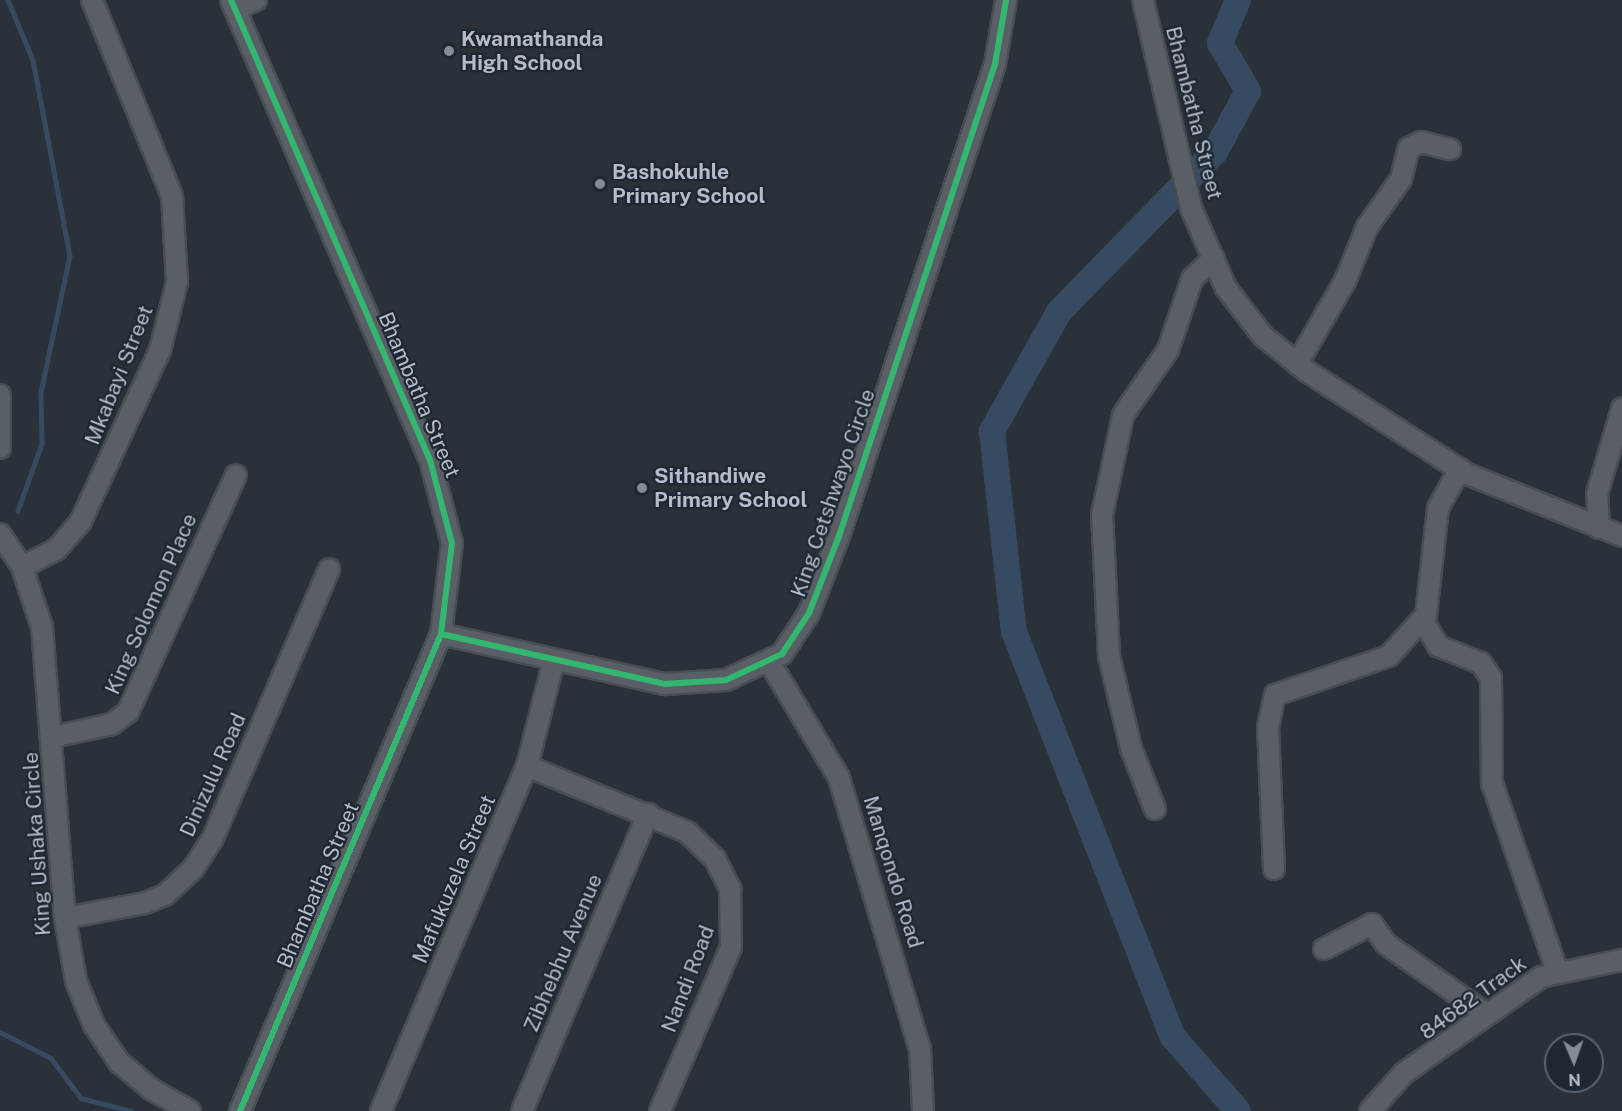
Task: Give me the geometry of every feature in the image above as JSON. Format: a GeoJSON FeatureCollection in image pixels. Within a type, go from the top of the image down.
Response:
{"type":"FeatureCollection","features":[{"type":"Feature","properties":{"kind":"street","name":"Mkabayi Street"},"geometry":{"type":"LineString","coordinates":[[22,567],[56,550],[81,521],[160,350],[177,282],[178,231],[170,188],[92,0]]}},
{"type":"Feature","properties":{"kind":"street"},"geometry":{"type":"LineString","coordinates":[[233,5],[256,0]]}},
{"type":"Feature","properties":{"kind":"street","name":"King Cetshwayo Circle"},"geometry":{"type":"LineString","coordinates":[[441,634],[554,660],[686,685],[726,680],[770,663],[792,641],[826,572],[995,64],[1005,0]]}},
{"type":"Feature","properties":{"kind":"street","name":"Bhambatha Street"},"geometry":{"type":"LineString","coordinates":[[1143,0],[1191,208],[1238,306],[1297,364],[1460,470],[1622,536]]}},
{"type":"Feature","properties":{"kind":"street","name":"Bhambatha Street"},"geometry":{"type":"LineString","coordinates":[[233,5],[442,491],[452,543],[441,634],[240,1111]]}},
{"type":"Feature","properties":{"kind":"street"},"geometry":{"type":"LineString","coordinates":[[1297,364],[1346,279],[1367,227],[1401,179],[1409,148],[1421,142],[1450,149]]}},
{"type":"Feature","properties":{"kind":"street"},"geometry":{"type":"LineString","coordinates":[[1155,809],[1131,748],[1109,656],[1102,514],[1123,415],[1168,350],[1192,279],[1216,263]]}},
{"type":"Feature","properties":{"kind":"street"},"geometry":{"type":"LineString","coordinates":[[0,395],[0,448]]}},
{"type":"Feature","properties":{"kind":"street"},"geometry":{"type":"LineString","coordinates":[[1599,528],[1597,494],[1622,409]]}},
{"type":"Feature","properties":{"kind":"street"},"geometry":{"type":"LineString","coordinates":[[1460,470],[1438,508],[1425,616],[1438,646],[1481,663],[1491,678],[1492,783],[1557,971]]}},
{"type":"Feature","properties":{"kind":"street","name":"King Solomon Place"},"geometry":{"type":"LineString","coordinates":[[53,737],[112,724],[128,712],[236,475]]}},
{"type":"Feature","properties":{"kind":"street","name":"King Ushaka Circle"},"geometry":{"type":"LineString","coordinates":[[0,534],[22,567],[42,627],[53,737],[66,918],[76,981],[93,1025],[132,1076],[190,1111]]}},
{"type":"Feature","properties":{"kind":"street","name":"Dinizulu Road"},"geometry":{"type":"LineString","coordinates":[[66,918],[145,903],[174,888],[193,869],[212,840],[329,569]]}},
{"type":"Feature","properties":{"kind":"street"},"geometry":{"type":"LineString","coordinates":[[1274,869],[1268,728],[1275,695],[1389,656],[1425,616]]}},
{"type":"Feature","properties":{"kind":"street","name":"Mafukuzela Street"},"geometry":{"type":"LineString","coordinates":[[381,1111],[527,766],[554,660]]}},
{"type":"Feature","properties":{"kind":"street","name":"Manqondo Road"},"geometry":{"type":"LineString","coordinates":[[770,663],[839,778],[920,1049],[923,1111]]}},
{"type":"Feature","properties":{"kind":"street","name":"Nandi Road"},"geometry":{"type":"LineString","coordinates":[[527,766],[648,814],[703,845],[723,871],[734,907],[731,947],[660,1111]]}},
{"type":"Feature","properties":{"kind":"street","name":"Zibhebhu Avenue"},"geometry":{"type":"LineString","coordinates":[[522,1111],[648,814]]}},
{"type":"Feature","properties":{"kind":"street"},"geometry":{"type":"LineString","coordinates":[[1324,949],[1372,924],[1386,944],[1486,1014]]}},
{"type":"Feature","properties":{"kind":"street","name":"84682 Track"},"geometry":{"type":"LineString","coordinates":[[1370,1111],[1404,1073],[1445,1049],[1486,1014],[1557,971],[1622,960]]}},
{"type":"Feature","properties":{"kind":"waterway"},"geometry":{"type":"LineString","coordinates":[[8,0],[33,60],[70,256],[41,392],[42,444],[18,511]]}},
{"type":"Feature","properties":{"kind":"waterway"},"geometry":{"type":"LineString","coordinates":[[1238,0],[1220,43],[1248,91],[1215,152],[1059,312],[992,431],[1014,632],[1173,1037],[1238,1111]]}},
{"type":"Feature","properties":{"kind":"waterway"},"geometry":{"type":"LineString","coordinates":[[0,1032],[51,1058],[81,1098],[131,1111]]}},
{"type":"Feature","properties":{"kind":"cycle path"},"geometry":{"type":"LineString","coordinates":[[231,0],[430,460],[452,543],[441,634],[240,1111]]}},
{"type":"Feature","properties":{"kind":"cycle path"},"geometry":{"type":"LineString","coordinates":[[441,634],[665,684],[726,680],[782,654],[809,613],[839,536],[995,64],[1006,0]]}},
{"type":"Feature","properties":{"kind":"place","name":"Kwamathanda High School"},"geometry":{"type":"Point","coordinates":[449,51]}},
{"type":"Feature","properties":{"kind":"place","name":"Bashokuhle Primary School"},"geometry":{"type":"Point","coordinates":[600,184]}},
{"type":"Feature","properties":{"kind":"place","name":"Sithandiwe Primary School"},"geometry":{"type":"Point","coordinates":[642,488]}}]}
